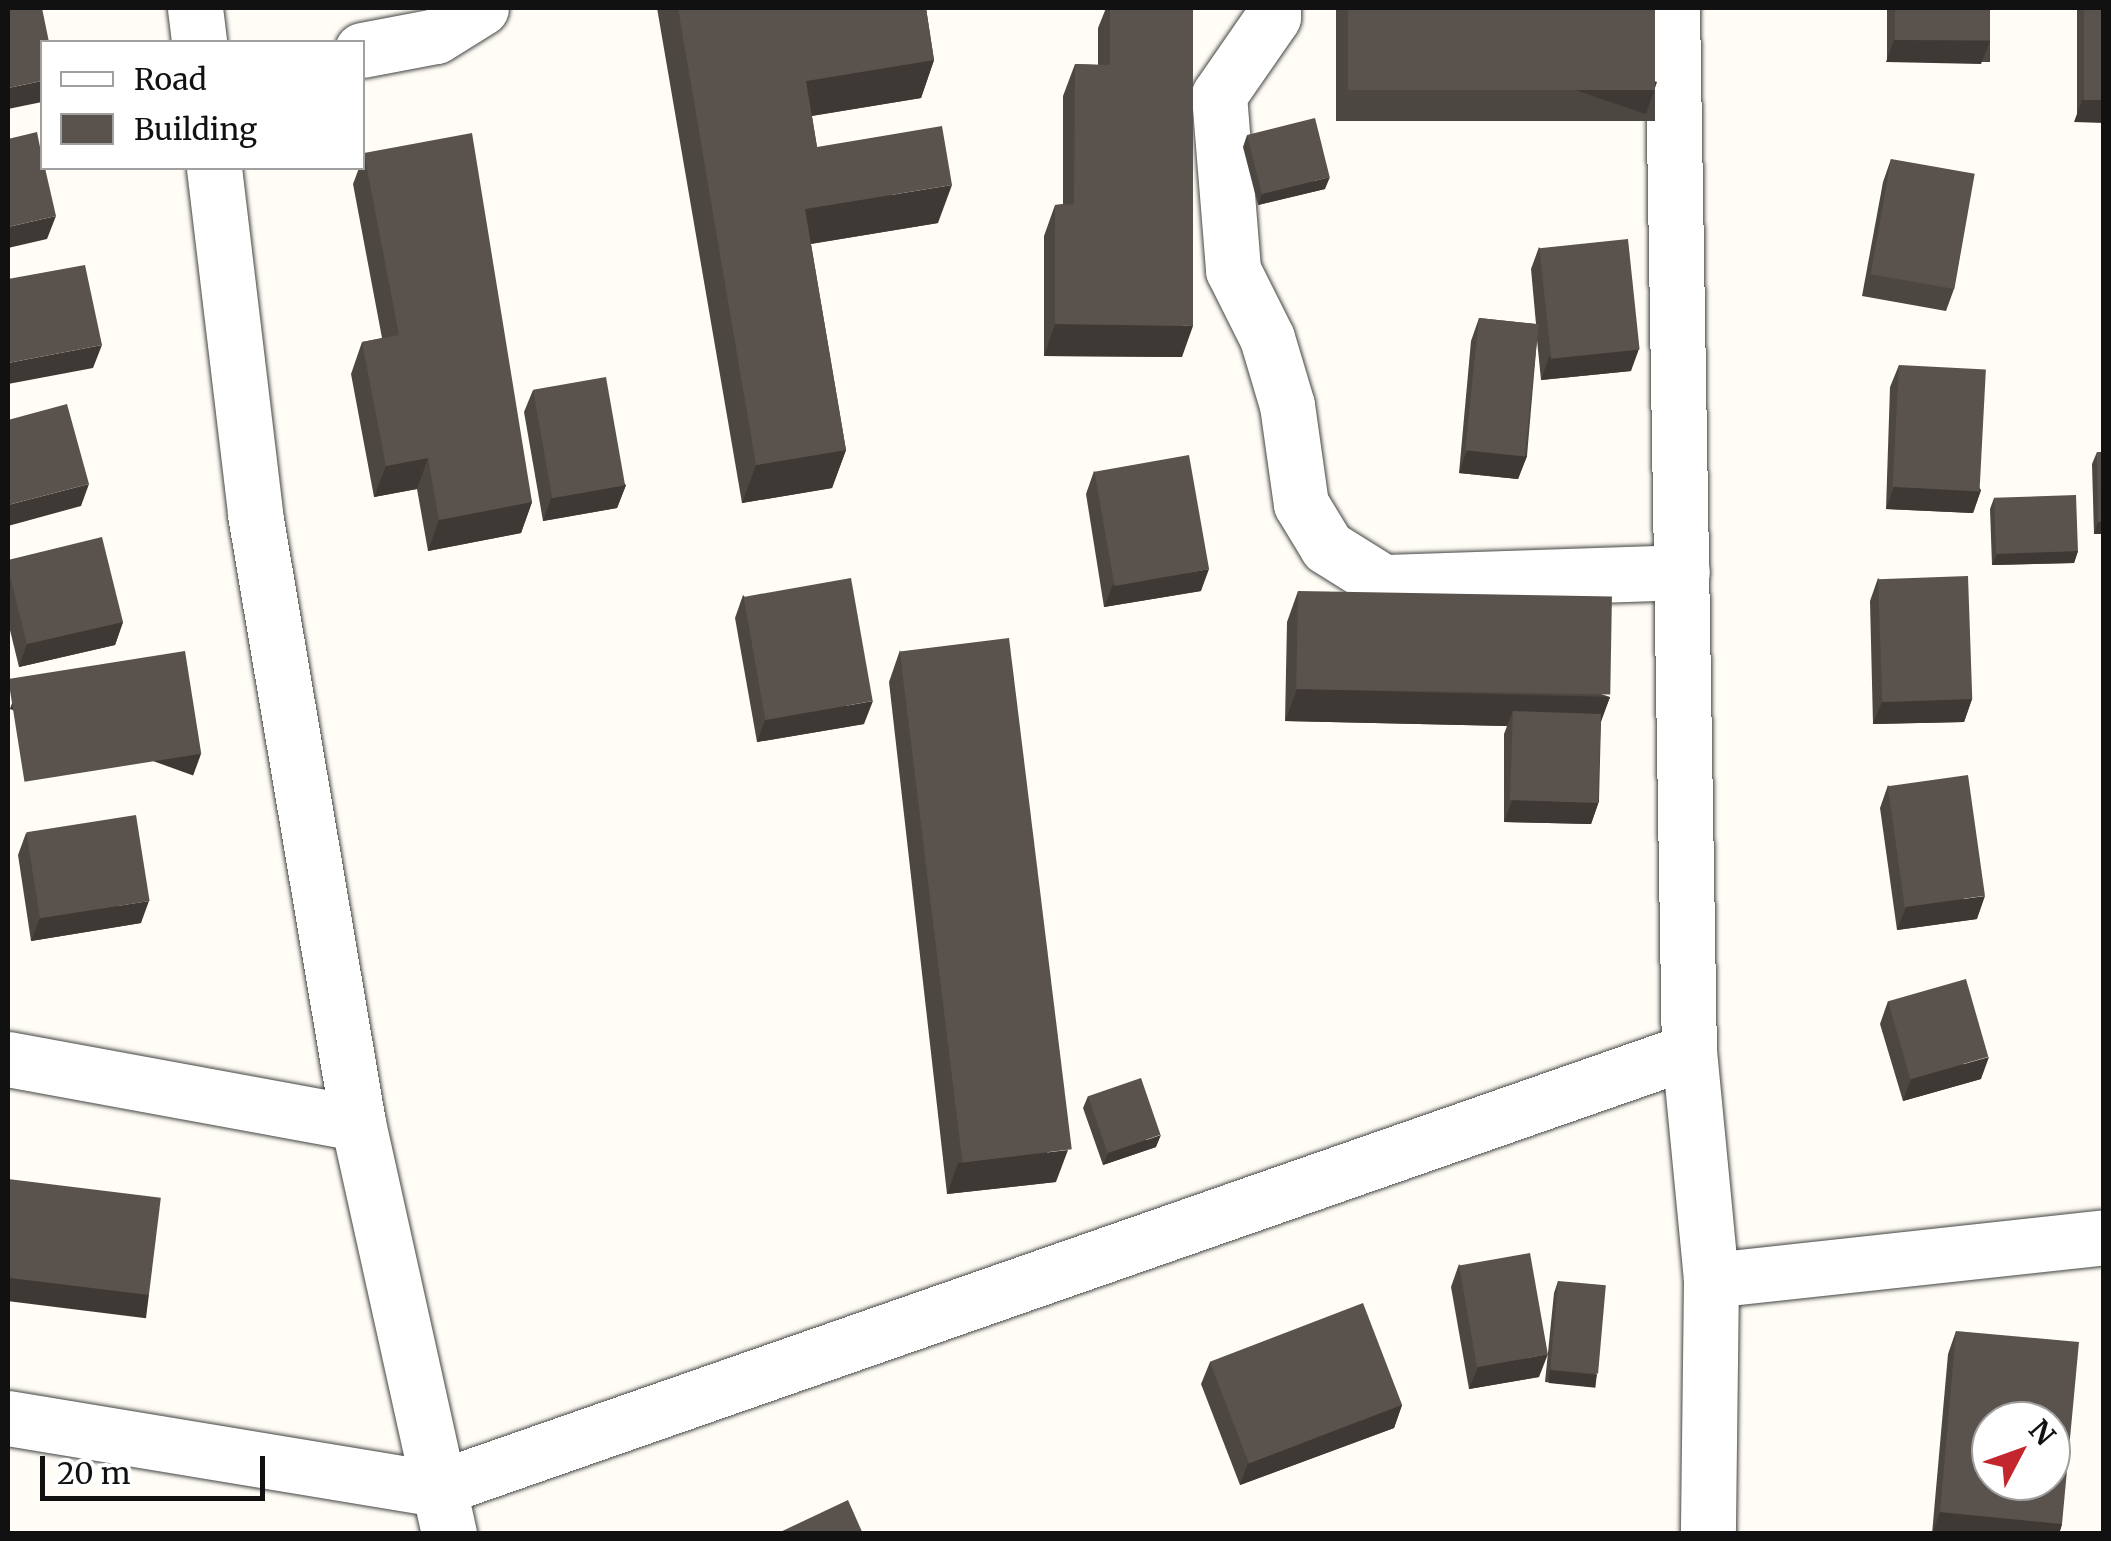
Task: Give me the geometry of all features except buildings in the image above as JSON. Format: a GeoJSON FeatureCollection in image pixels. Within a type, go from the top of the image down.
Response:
{"type":"FeatureCollection","features":[{"type":"Feature","properties":{"kind":"street"},"geometry":{"type":"LineString","coordinates":[[195,8],[200,40]]}},
{"type":"Feature","properties":{"kind":"street"},"geometry":{"type":"LineString","coordinates":[[365,49],[436,36],[481,8]]}},
{"type":"Feature","properties":{"kind":"street"},"geometry":{"type":"LineString","coordinates":[[1273,8],[1219,95],[1233,270],[1267,338],[1287,404],[1301,504],[1327,547],[1383,582],[1682,572]]}},
{"type":"Feature","properties":{"kind":"street"},"geometry":{"type":"LineString","coordinates":[[1672,8],[1689,1051],[1710,1280],[1708,1534]]}},
{"type":"Feature","properties":{"kind":"street"},"geometry":{"type":"LineString","coordinates":[[214,170],[255,514],[358,1123],[442,1511]]}},
{"type":"Feature","properties":{"kind":"street"},"geometry":{"type":"LineString","coordinates":[[8,1418],[442,1511],[1689,1051]]}},
{"type":"Feature","properties":{"kind":"street"},"geometry":{"type":"LineString","coordinates":[[8,1059],[358,1123]]}},
{"type":"Feature","properties":{"kind":"street"},"geometry":{"type":"LineString","coordinates":[[1710,1280],[2104,1236]]}}]}
